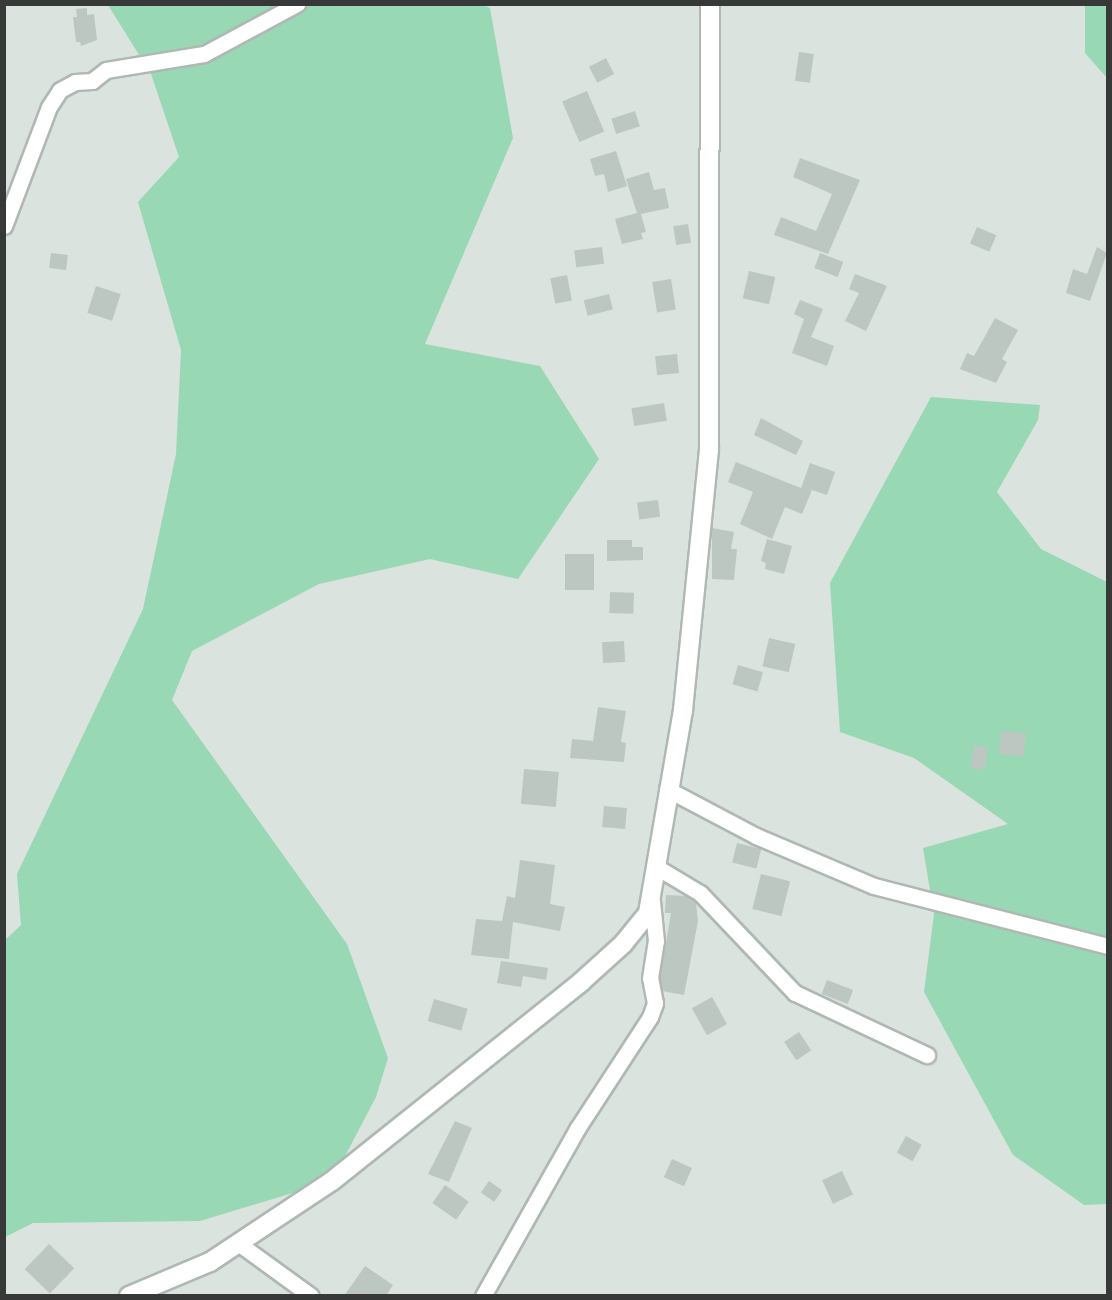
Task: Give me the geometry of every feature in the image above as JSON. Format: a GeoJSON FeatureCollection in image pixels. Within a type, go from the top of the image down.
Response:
{"type":"FeatureCollection","features":[{"type":"Feature","properties":{"kind":"street"},"geometry":{"type":"LineString","coordinates":[[4,226],[49,107],[60,90],[75,82],[92,81],[106,70],[204,54],[297,4]]}},
{"type":"Feature","properties":{"kind":"street"},"geometry":{"type":"LineString","coordinates":[[129,1296],[184,1275],[238,1243],[332,1181],[581,982],[623,944],[648,913],[658,868],[667,789],[683,710],[709,449],[710,4]]}},
{"type":"Feature","properties":{"kind":"street"},"geometry":{"type":"LineString","coordinates":[[667,789],[756,836],[864,883],[1107,946]]}},
{"type":"Feature","properties":{"kind":"street"},"geometry":{"type":"LineString","coordinates":[[658,868],[700,893],[795,993],[927,1055]]}},
{"type":"Feature","properties":{"kind":"street"},"geometry":{"type":"LineString","coordinates":[[483,1296],[572,1138],[650,1017],[655,1004],[650,978],[656,941],[652,901]]}},
{"type":"Feature","properties":{"kind":"street"},"geometry":{"type":"LineString","coordinates":[[238,1243],[311,1296]]}},
{"type":"Feature","properties":{"kind":"green space"},"geometry":{"type":"Polygon","coordinates":[[[108,5],[483,5],[490,8],[513,138],[425,344],[540,366],[599,459],[518,579],[430,559],[319,584],[192,651],[172,700],[347,944],[388,1058],[376,1097],[332,1181],[200,1221],[33,1223],[5,1237],[4,941],[21,925],[17,874],[143,609],[176,454],[181,350],[138,202],[179,157],[151,74],[108,5]]]}},
{"type":"Feature","properties":{"kind":"green space"},"geometry":{"type":"Polygon","coordinates":[[[1085,5],[1107,5],[1107,78],[1085,53],[1085,5]]]}},
{"type":"Feature","properties":{"kind":"green space"},"geometry":{"type":"Polygon","coordinates":[[[931,397],[1040,405],[1038,420],[997,492],[1041,549],[1107,582],[1107,1204],[1084,1205],[1013,1155],[924,992],[934,914],[923,848],[1008,824],[914,758],[840,732],[830,583],[931,397]]]}},
{"type":"Feature","properties":{"kind":"building"},"geometry":{"type":"Polygon","coordinates":[[[87,8],[87,15],[94,14],[97,40],[81,46],[80,42],[76,42],[73,17],[77,17],[76,9],[87,8]]]}},
{"type":"Feature","properties":{"kind":"building"},"geometry":{"type":"Polygon","coordinates":[[[799,52],[814,54],[810,83],[795,81],[799,52]]]}},
{"type":"Feature","properties":{"kind":"building"},"geometry":{"type":"Polygon","coordinates":[[[606,58],[614,74],[597,83],[589,67],[606,58]]]}},
{"type":"Feature","properties":{"kind":"building"},"geometry":{"type":"Polygon","coordinates":[[[587,91],[604,132],[579,142],[562,102],[587,91]]]}},
{"type":"Feature","properties":{"kind":"building"},"geometry":{"type":"Polygon","coordinates":[[[635,111],[640,126],[616,134],[611,119],[635,111]]]}},
{"type":"Feature","properties":{"kind":"building"},"geometry":{"type":"Polygon","coordinates":[[[616,151],[627,186],[608,192],[604,174],[595,176],[590,159],[616,151]]]}},
{"type":"Feature","properties":{"kind":"building"},"geometry":{"type":"Polygon","coordinates":[[[800,158],[860,180],[828,254],[774,235],[781,217],[816,231],[832,194],[793,177],[800,158]]]}},
{"type":"Feature","properties":{"kind":"building"},"geometry":{"type":"Polygon","coordinates":[[[649,172],[654,190],[665,188],[669,208],[641,214],[646,232],[641,233],[643,239],[622,244],[615,219],[637,213],[626,179],[649,172]]]}},
{"type":"Feature","properties":{"kind":"building"},"geometry":{"type":"Polygon","coordinates":[[[688,224],[691,243],[676,245],[673,226],[688,224]]]}},
{"type":"Feature","properties":{"kind":"building"},"geometry":{"type":"Polygon","coordinates":[[[977,227],[996,235],[989,252],[970,244],[977,227]]]}},
{"type":"Feature","properties":{"kind":"building"},"geometry":{"type":"Polygon","coordinates":[[[602,247],[604,264],[576,267],[574,250],[602,247]]]}},
{"type":"Feature","properties":{"kind":"building"},"geometry":{"type":"Polygon","coordinates":[[[1097,247],[1107,253],[1090,301],[1066,293],[1073,269],[1087,274],[1097,247]]]}},
{"type":"Feature","properties":{"kind":"building"},"geometry":{"type":"Polygon","coordinates":[[[51,253],[68,255],[66,270],[49,268],[51,253]]]}},
{"type":"Feature","properties":{"kind":"building"},"geometry":{"type":"Polygon","coordinates":[[[820,253],[843,262],[838,277],[814,268],[820,253]]]}},
{"type":"Feature","properties":{"kind":"building"},"geometry":{"type":"Polygon","coordinates":[[[749,271],[775,277],[769,304],[743,298],[749,271]]]}},
{"type":"Feature","properties":{"kind":"building"},"geometry":{"type":"Polygon","coordinates":[[[855,274],[887,286],[866,331],[845,321],[859,293],[849,289],[855,274]]]}},
{"type":"Feature","properties":{"kind":"building"},"geometry":{"type":"Polygon","coordinates":[[[567,275],[572,301],[555,304],[550,278],[567,275]]]}},
{"type":"Feature","properties":{"kind":"building"},"geometry":{"type":"Polygon","coordinates":[[[671,279],[676,310],[657,313],[652,282],[671,279]]]}},
{"type":"Feature","properties":{"kind":"building"},"geometry":{"type":"Polygon","coordinates":[[[96,286],[121,294],[112,321],[87,313],[96,286]]]}},
{"type":"Feature","properties":{"kind":"building"},"geometry":{"type":"Polygon","coordinates":[[[609,294],[613,310],[588,316],[584,300],[609,294]]]}},
{"type":"Feature","properties":{"kind":"building"},"geometry":{"type":"Polygon","coordinates":[[[800,300],[823,309],[811,337],[834,346],[827,366],[792,353],[804,319],[794,314],[800,300]]]}},
{"type":"Feature","properties":{"kind":"building"},"geometry":{"type":"Polygon","coordinates":[[[995,318],[1018,330],[1002,359],[1007,362],[996,383],[960,369],[967,353],[974,356],[995,318]]]}},
{"type":"Feature","properties":{"kind":"building"},"geometry":{"type":"Polygon","coordinates":[[[677,354],[679,373],[657,375],[655,356],[677,354]]]}},
{"type":"Feature","properties":{"kind":"building"},"geometry":{"type":"Polygon","coordinates":[[[664,403],[667,421],[634,426],[631,408],[664,403]]]}},
{"type":"Feature","properties":{"kind":"building"},"geometry":{"type":"Polygon","coordinates":[[[761,418],[803,441],[796,455],[754,435],[761,418]]]}},
{"type":"Feature","properties":{"kind":"building"},"geometry":{"type":"Polygon","coordinates":[[[736,462],[801,488],[810,463],[835,472],[827,495],[812,490],[802,514],[785,507],[772,539],[740,524],[753,492],[728,482],[736,462]]]}},
{"type":"Feature","properties":{"kind":"building"},"geometry":{"type":"Polygon","coordinates":[[[658,500],[660,517],[639,519],[637,503],[658,500]]]}},
{"type":"Feature","properties":{"kind":"building"},"geometry":{"type":"Polygon","coordinates":[[[712,528],[734,532],[731,549],[737,549],[734,580],[712,579],[712,528]]]}},
{"type":"Feature","properties":{"kind":"building"},"geometry":{"type":"Polygon","coordinates":[[[767,539],[792,546],[784,574],[765,569],[766,563],[761,561],[767,539]]]}},
{"type":"Feature","properties":{"kind":"building"},"geometry":{"type":"Polygon","coordinates":[[[607,540],[632,540],[632,547],[643,547],[643,560],[607,561],[607,540]]]}},
{"type":"Feature","properties":{"kind":"building"},"geometry":{"type":"Polygon","coordinates":[[[565,554],[594,554],[594,590],[565,590],[565,554]]]}},
{"type":"Feature","properties":{"kind":"building"},"geometry":{"type":"Polygon","coordinates":[[[610,592],[634,593],[633,614],[609,613],[610,592]]]}},
{"type":"Feature","properties":{"kind":"building"},"geometry":{"type":"Polygon","coordinates":[[[769,638],[795,644],[789,672],[762,666],[769,638]]]}},
{"type":"Feature","properties":{"kind":"building"},"geometry":{"type":"Polygon","coordinates":[[[624,641],[625,662],[603,663],[602,642],[624,641]]]}},
{"type":"Feature","properties":{"kind":"building"},"geometry":{"type":"Polygon","coordinates":[[[738,665],[763,672],[757,691],[732,684],[738,665]]]}},
{"type":"Feature","properties":{"kind":"building"},"geometry":{"type":"Polygon","coordinates":[[[598,707],[626,711],[621,742],[626,743],[624,762],[570,758],[572,739],[593,741],[598,707]]]}},
{"type":"Feature","properties":{"kind":"building"},"geometry":{"type":"Polygon","coordinates":[[[1001,731],[1026,733],[1024,756],[999,754],[1001,731]]]}},
{"type":"Feature","properties":{"kind":"building"},"geometry":{"type":"Polygon","coordinates":[[[974,745],[988,747],[985,770],[971,768],[974,745]]]}},
{"type":"Feature","properties":{"kind":"building"},"geometry":{"type":"Polygon","coordinates":[[[524,769],[559,772],[556,807],[521,804],[524,769]]]}},
{"type":"Feature","properties":{"kind":"building"},"geometry":{"type":"Polygon","coordinates":[[[604,806],[627,808],[625,829],[602,827],[604,806]]]}},
{"type":"Feature","properties":{"kind":"building"},"geometry":{"type":"Polygon","coordinates":[[[737,843],[761,849],[756,868],[732,862],[737,843]]]}},
{"type":"Feature","properties":{"kind":"building"},"geometry":{"type":"Polygon","coordinates":[[[520,860],[555,865],[550,904],[565,907],[560,931],[513,922],[509,959],[471,955],[476,919],[502,921],[507,896],[515,898],[520,860]]]}},
{"type":"Feature","properties":{"kind":"building"},"geometry":{"type":"Polygon","coordinates":[[[761,874],[790,881],[781,916],[752,909],[761,874]]]}},
{"type":"Feature","properties":{"kind":"building"},"geometry":{"type":"Polygon","coordinates":[[[666,895],[687,896],[696,903],[698,921],[684,995],[662,991],[660,978],[671,913],[665,913],[666,895]]]}},
{"type":"Feature","properties":{"kind":"building"},"geometry":{"type":"Polygon","coordinates":[[[501,961],[548,968],[546,980],[523,976],[521,987],[497,983],[501,961]]]}},
{"type":"Feature","properties":{"kind":"building"},"geometry":{"type":"Polygon","coordinates":[[[827,980],[853,990],[848,1004],[822,994],[827,980]]]}},
{"type":"Feature","properties":{"kind":"building"},"geometry":{"type":"Polygon","coordinates":[[[712,997],[727,1024],[707,1035],[692,1008],[712,997]]]}},
{"type":"Feature","properties":{"kind":"building"},"geometry":{"type":"Polygon","coordinates":[[[434,999],[468,1009],[461,1031],[428,1021],[434,999]]]}},
{"type":"Feature","properties":{"kind":"building"},"geometry":{"type":"Polygon","coordinates":[[[799,1032],[811,1050],[796,1060],[784,1042],[799,1032]]]}},
{"type":"Feature","properties":{"kind":"building"},"geometry":{"type":"Polygon","coordinates":[[[455,1121],[472,1128],[449,1182],[428,1174],[455,1121]]]}},
{"type":"Feature","properties":{"kind":"building"},"geometry":{"type":"Polygon","coordinates":[[[906,1136],[922,1145],[913,1161],[897,1153],[906,1136]]]}},
{"type":"Feature","properties":{"kind":"building"},"geometry":{"type":"Polygon","coordinates":[[[672,1159],[692,1168],[684,1186],[664,1177],[672,1159]]]}},
{"type":"Feature","properties":{"kind":"building"},"geometry":{"type":"Polygon","coordinates":[[[842,1171],[853,1195],[833,1204],[822,1180],[842,1171]]]}},
{"type":"Feature","properties":{"kind":"building"},"geometry":{"type":"Polygon","coordinates":[[[489,1181],[502,1190],[494,1202],[481,1192],[489,1181]]]}},
{"type":"Feature","properties":{"kind":"building"},"geometry":{"type":"Polygon","coordinates":[[[445,1185],[469,1202],[456,1220],[432,1203],[445,1185]]]}},
{"type":"Feature","properties":{"kind":"building"},"geometry":{"type":"Polygon","coordinates":[[[49,1244],[74,1268],[50,1293],[25,1269],[49,1244]]]}},
{"type":"Feature","properties":{"kind":"building"},"geometry":{"type":"Polygon","coordinates":[[[365,1266],[393,1285],[386,1296],[344,1296],[365,1266]]]}}]}
